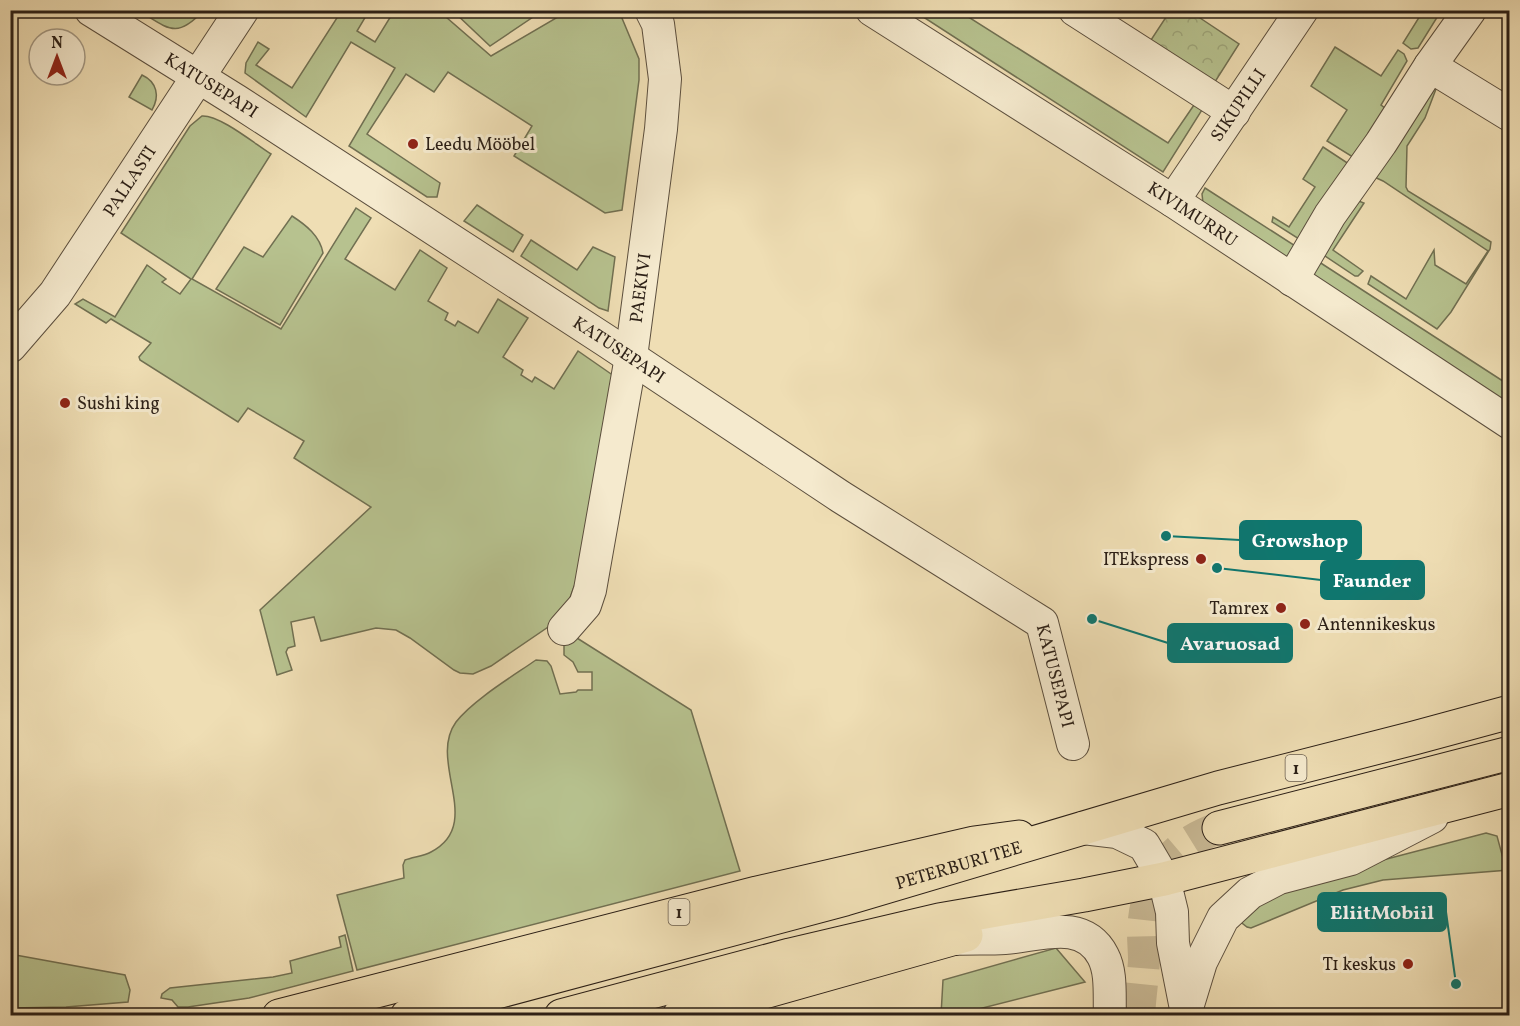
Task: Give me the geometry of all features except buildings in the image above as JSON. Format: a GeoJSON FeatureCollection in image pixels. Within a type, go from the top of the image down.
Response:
{"type":"FeatureCollection","features":[{"type":"Feature","properties":{"kind":"main road","name":"PETERBURI TEE"},"geometry":{"type":"LineString","coordinates":[[407,1016],[845,899],[1218,788],[1509,712]]}},
{"type":"Feature","properties":{"kind":"main road"},"geometry":{"type":"LineString","coordinates":[[1219,828],[1509,753]]}},
{"type":"Feature","properties":{"kind":"main road"},"geometry":{"type":"LineString","coordinates":[[561,1016],[790,955],[939,920],[1164,879],[1509,789]]}},
{"type":"Feature","properties":{"kind":"main road","name":"1"},"geometry":{"type":"LineString","coordinates":[[279,1016],[757,892],[974,843],[1083,828]]}},
{"type":"Feature","properties":{"kind":"main road"},"geometry":{"type":"LineString","coordinates":[[679,1016],[954,939],[1084,895]]}},
{"type":"Feature","properties":{"kind":"street","name":"KATUSEPAPI"},"geometry":{"type":"LineString","coordinates":[[91,10],[631,357],[841,497],[1042,623],[1073,744]]}},
{"type":"Feature","properties":{"kind":"street","name":"PALLASTI"},"geometry":{"type":"LineString","coordinates":[[10,346],[55,294],[242,10]]}},
{"type":"Feature","properties":{"kind":"street","name":"PAEKIVI"},"geometry":{"type":"LineString","coordinates":[[564,629],[585,605],[590,590],[631,357],[661,129],[665,79],[658,24],[651,10]]}},
{"type":"Feature","properties":{"kind":"street","name":"KIVIMURRU"},"geometry":{"type":"LineString","coordinates":[[872,10],[1173,201],[1509,423]]}},
{"type":"Feature","properties":{"kind":"street"},"geometry":{"type":"LineString","coordinates":[[1075,10],[1234,112]]}},
{"type":"Feature","properties":{"kind":"street","name":"SIKUPILLI"},"geometry":{"type":"LineString","coordinates":[[1173,201],[1302,10]]}},
{"type":"Feature","properties":{"kind":"street"},"geometry":{"type":"LineString","coordinates":[[1292,279],[1330,214],[1381,143],[1430,66],[1470,10]]}},
{"type":"Feature","properties":{"kind":"street"},"geometry":{"type":"LineString","coordinates":[[1430,66],[1509,115]]}},
{"type":"Feature","properties":{"kind":"street"},"geometry":{"type":"LineString","coordinates":[[1186,1013],[1201,962],[1223,918],[1250,893],[1280,878],[1351,859],[1456,804]]}},
{"type":"Feature","properties":{"kind":"street"},"geometry":{"type":"LineString","coordinates":[[1083,828],[1117,832],[1144,845],[1164,879],[1172,912],[1173,943],[1186,1013]]}},
{"type":"Feature","properties":{"kind":"street"},"geometry":{"type":"LineString","coordinates":[[954,939],[1007,938],[1054,930],[1074,932],[1091,941],[1103,955],[1108,972],[1110,1016]]}},
{"type":"Feature","properties":{"kind":"green space"},"geometry":{"type":"Polygon","coordinates":[[[342,10],[369,11],[357,31],[375,42],[394,11],[439,11],[491,56],[568,11],[619,11],[639,59],[639,80],[622,210],[605,213],[514,156],[532,126],[448,72],[434,92],[406,74],[367,134],[440,183],[437,197],[427,197],[349,146],[395,68],[351,42],[306,117],[245,73],[246,63],[258,42],[269,49],[256,65],[292,88],[342,10]]]}},
{"type":"Feature","properties":{"kind":"green space"},"geometry":{"type":"Polygon","coordinates":[[[1188,10],[1239,44],[1213,85],[1149,43],[1170,11],[1188,10]]]}},
{"type":"Feature","properties":{"kind":"green space"},"geometry":{"type":"Polygon","coordinates":[[[139,11],[203,11],[186,26],[172,28],[139,11]]]}},
{"type":"Feature","properties":{"kind":"green space"},"geometry":{"type":"Polygon","coordinates":[[[453,11],[542,11],[490,46],[453,11]]]}},
{"type":"Feature","properties":{"kind":"green space"},"geometry":{"type":"Polygon","coordinates":[[[914,11],[959,11],[1168,143],[1194,105],[1207,102],[1163,172],[914,11]]]}},
{"type":"Feature","properties":{"kind":"green space"},"geometry":{"type":"Polygon","coordinates":[[[1423,11],[1441,11],[1418,48],[1411,49],[1403,43],[1423,11]]]}},
{"type":"Feature","properties":{"kind":"green space"},"geometry":{"type":"Polygon","coordinates":[[[1335,47],[1381,76],[1398,50],[1404,54],[1407,61],[1381,105],[1389,111],[1356,159],[1327,141],[1347,110],[1311,86],[1335,47]]]}},
{"type":"Feature","properties":{"kind":"green space"},"geometry":{"type":"Polygon","coordinates":[[[142,75],[151,81],[156,90],[156,100],[152,110],[129,97],[142,75]]]}},
{"type":"Feature","properties":{"kind":"green space"},"geometry":{"type":"Polygon","coordinates":[[[1435,85],[1436,89],[1425,118],[1407,146],[1406,187],[1408,191],[1491,242],[1490,249],[1451,312],[1437,329],[1368,284],[1371,276],[1406,299],[1434,250],[1435,265],[1466,284],[1488,251],[1372,176],[1435,85]]]}},
{"type":"Feature","properties":{"kind":"green space"},"geometry":{"type":"Polygon","coordinates":[[[202,116],[228,125],[271,154],[192,279],[281,329],[356,208],[371,218],[345,259],[395,290],[420,250],[447,268],[428,301],[448,313],[445,320],[455,326],[458,321],[478,333],[498,299],[528,318],[503,357],[523,370],[521,375],[532,382],[535,377],[554,389],[578,351],[614,376],[589,546],[567,606],[554,623],[491,666],[473,674],[460,673],[396,630],[376,628],[321,641],[314,617],[291,622],[295,646],[288,648],[286,652],[292,670],[277,675],[260,610],[371,507],[294,458],[304,441],[248,408],[238,422],[140,360],[139,357],[151,343],[111,319],[106,323],[75,304],[83,299],[115,317],[147,265],[166,279],[162,282],[180,294],[191,279],[121,233],[190,126],[202,116]]]}},
{"type":"Feature","properties":{"kind":"green space"},"geometry":{"type":"Polygon","coordinates":[[[1323,147],[1352,166],[1299,239],[1272,222],[1273,217],[1289,227],[1315,187],[1303,179],[1323,147]]]}},
{"type":"Feature","properties":{"kind":"green space"},"geometry":{"type":"Polygon","coordinates":[[[1205,188],[1300,249],[1293,263],[1203,203],[1202,194],[1205,188]]]}},
{"type":"Feature","properties":{"kind":"green space"},"geometry":{"type":"Polygon","coordinates":[[[1356,200],[1364,203],[1333,250],[1363,271],[1358,276],[1319,252],[1356,200]]]}},
{"type":"Feature","properties":{"kind":"green space"},"geometry":{"type":"Polygon","coordinates":[[[477,205],[523,235],[513,252],[464,221],[477,205]]]}},
{"type":"Feature","properties":{"kind":"green space"},"geometry":{"type":"Polygon","coordinates":[[[292,216],[316,236],[323,253],[280,325],[216,289],[244,247],[263,257],[292,216]]]}},
{"type":"Feature","properties":{"kind":"green space"},"geometry":{"type":"Polygon","coordinates":[[[531,240],[577,270],[593,247],[615,257],[608,311],[599,308],[521,256],[531,240]]]}},
{"type":"Feature","properties":{"kind":"green space"},"geometry":{"type":"Polygon","coordinates":[[[1313,258],[1509,385],[1509,404],[1306,272],[1313,258]]]}},
{"type":"Feature","properties":{"kind":"green space"},"geometry":{"type":"Polygon","coordinates":[[[569,633],[691,710],[740,871],[357,970],[337,895],[404,878],[405,860],[431,852],[446,840],[454,826],[455,809],[447,755],[449,738],[456,722],[483,697],[536,660],[547,661],[551,666],[560,694],[592,690],[592,672],[578,672],[573,662],[564,655],[564,643],[569,633]]]}},
{"type":"Feature","properties":{"kind":"green space"},"geometry":{"type":"Polygon","coordinates":[[[1486,833],[1497,836],[1504,862],[1509,860],[1509,870],[1383,880],[1343,890],[1251,928],[1238,920],[1249,909],[1295,883],[1486,833]]]}},
{"type":"Feature","properties":{"kind":"green space"},"geometry":{"type":"Polygon","coordinates":[[[345,935],[353,971],[249,998],[188,1007],[178,1007],[172,1000],[161,998],[162,994],[170,988],[292,973],[290,961],[341,947],[339,937],[345,935]]]}},
{"type":"Feature","properties":{"kind":"green space"},"geometry":{"type":"Polygon","coordinates":[[[1056,948],[1085,982],[955,1015],[941,1015],[943,980],[1056,948]]]}},
{"type":"Feature","properties":{"kind":"green space"},"geometry":{"type":"Polygon","coordinates":[[[10,954],[125,975],[130,990],[128,1002],[66,1007],[11,1008],[10,954]]]}},
{"type":"Feature","properties":{"kind":"tunnel"},"geometry":{"type":"LineString","coordinates":[[1139,1016],[1145,913],[1155,881],[1163,867],[1186,844],[1219,828]]}},
{"type":"Feature","properties":{"kind":"place","name":"Leedu Mööbel"},"geometry":{"type":"Point","coordinates":[413,144]}},
{"type":"Feature","properties":{"kind":"place","name":"Sushi king"},"geometry":{"type":"Point","coordinates":[65,403]}},
{"type":"Feature","properties":{"kind":"place","name":"Growshop"},"geometry":{"type":"Point","coordinates":[1166,536]}},
{"type":"Feature","properties":{"kind":"place","name":"ITEkspress"},"geometry":{"type":"Point","coordinates":[1201,559]}},
{"type":"Feature","properties":{"kind":"place","name":"Faunder"},"geometry":{"type":"Point","coordinates":[1217,568]}},
{"type":"Feature","properties":{"kind":"place","name":"Tamrex"},"geometry":{"type":"Point","coordinates":[1281,608]}},
{"type":"Feature","properties":{"kind":"place","name":"Avaruosad"},"geometry":{"type":"Point","coordinates":[1092,619]}},
{"type":"Feature","properties":{"kind":"place","name":"Antennikeskus"},"geometry":{"type":"Point","coordinates":[1305,624]}},
{"type":"Feature","properties":{"kind":"place","name":"T1 keskus"},"geometry":{"type":"Point","coordinates":[1408,964]}},
{"type":"Feature","properties":{"kind":"place","name":"EliitMobiil"},"geometry":{"type":"Point","coordinates":[1456,984]}}]}
